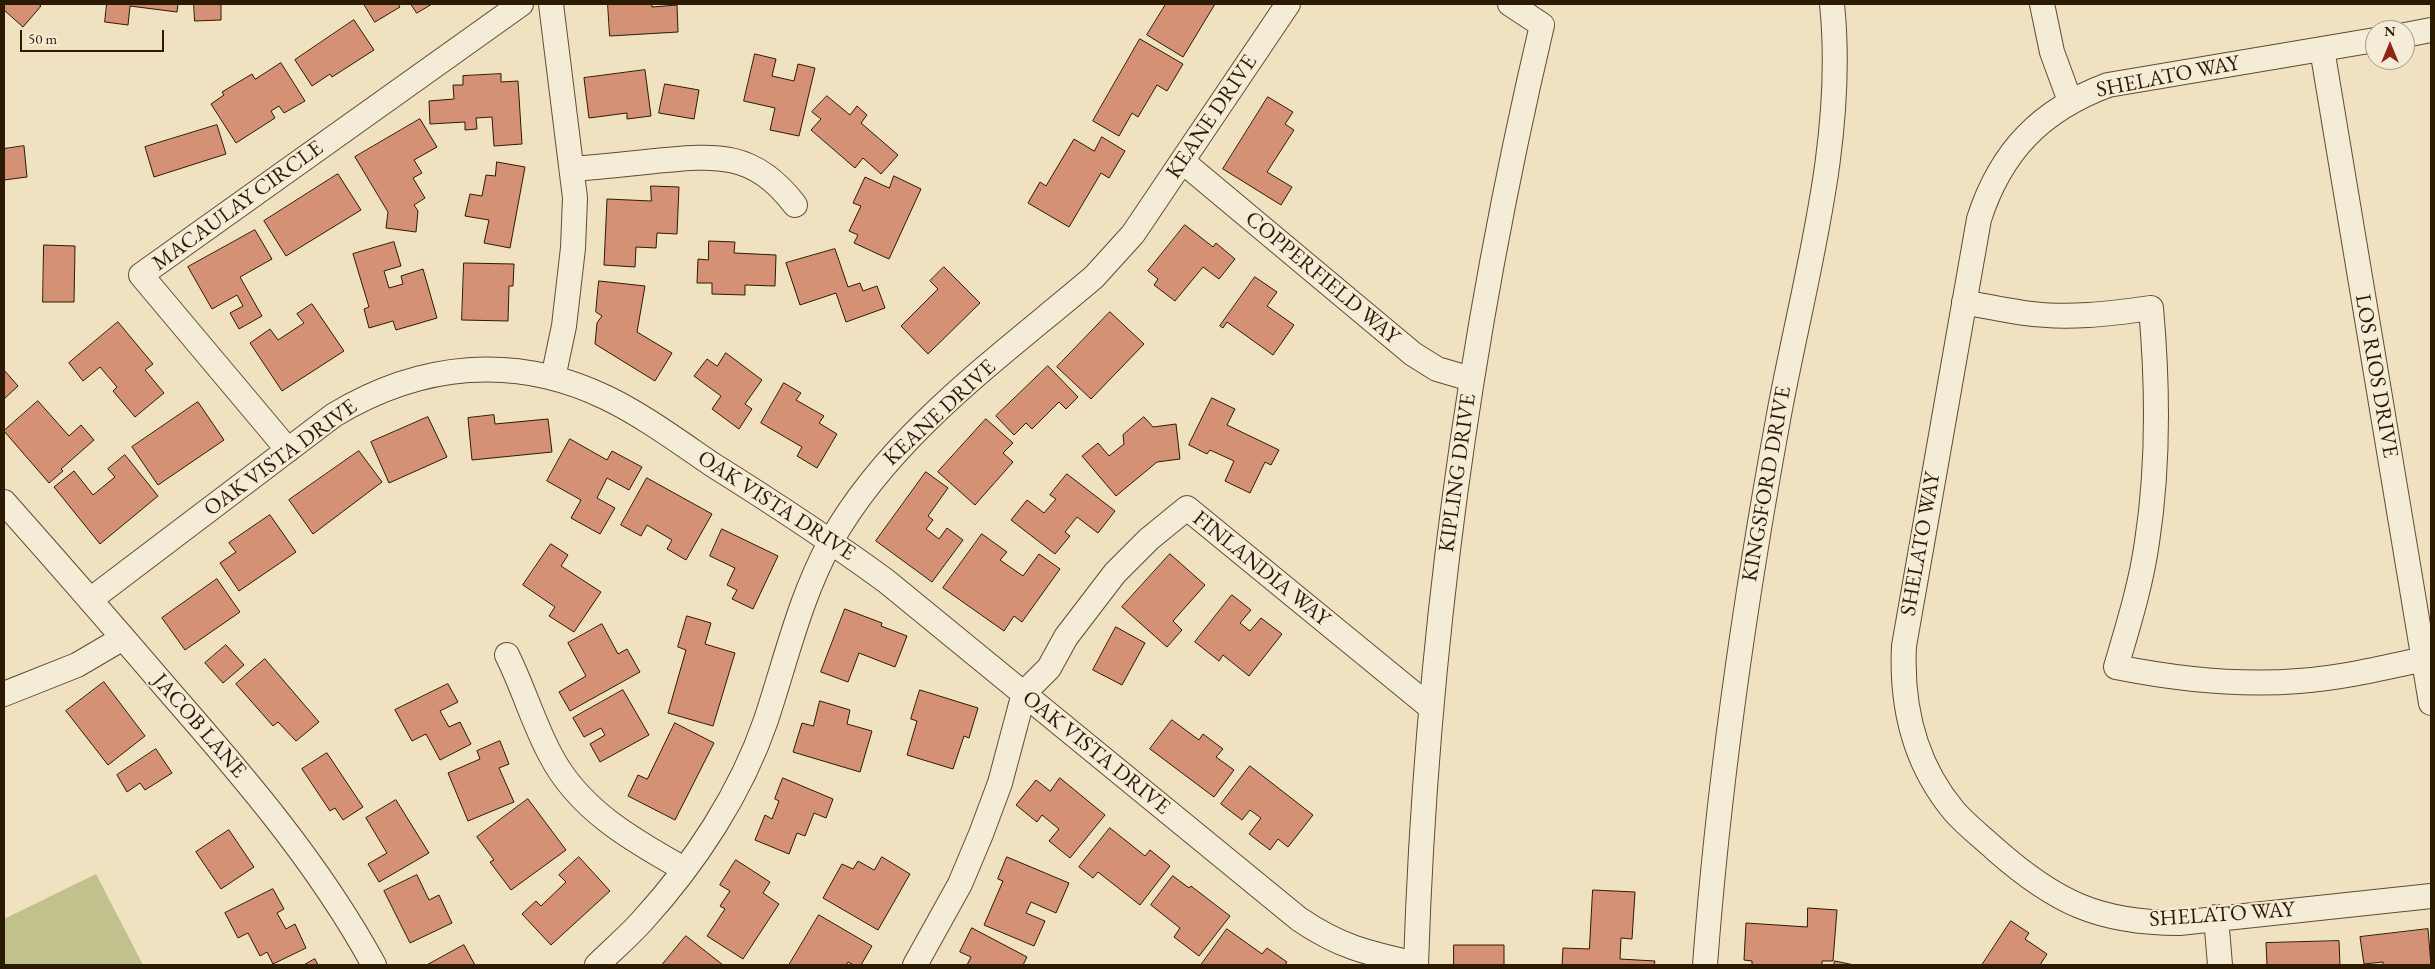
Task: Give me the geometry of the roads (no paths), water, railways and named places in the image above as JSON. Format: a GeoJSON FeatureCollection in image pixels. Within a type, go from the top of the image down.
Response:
{"type":"FeatureCollection","features":[{"type":"Feature","properties":{"kind":"street","name":"MACAULAY CIRCLE"},"geometry":{"type":"LineString","coordinates":[[288,450],[141,275],[521,4]]}},
{"type":"Feature","properties":{"kind":"street"},"geometry":{"type":"LineString","coordinates":[[551,4],[574,198],[573,248],[564,326],[554,378]]}},
{"type":"Feature","properties":{"kind":"street","name":"KEANE DRIVE"},"geometry":{"type":"LineString","coordinates":[[596,965],[642,921],[684,870],[719,818],[749,761],[765,722],[796,621],[815,574],[831,541],[871,480],[910,436],[1094,277],[1120,249],[1288,4]]}},
{"type":"Feature","properties":{"kind":"street","name":"KIPLING DRIVE"},"geometry":{"type":"LineString","coordinates":[[1416,965],[1421,830],[1430,708],[1454,493],[1492,258],[1542,25],[1510,4]]}},
{"type":"Feature","properties":{"kind":"street","name":"KINGSFORD DRIVE"},"geometry":{"type":"LineString","coordinates":[[1705,965],[1720,798],[1750,574],[1780,407],[1816,236],[1827,163],[1836,65],[1832,4]]}},
{"type":"Feature","properties":{"kind":"street"},"geometry":{"type":"LineString","coordinates":[[2042,4],[2052,52],[2070,101]]}},
{"type":"Feature","properties":{"kind":"street"},"geometry":{"type":"LineString","coordinates":[[2415,33],[2431,30]]}},
{"type":"Feature","properties":{"kind":"street","name":"SHELATO WAY"},"geometry":{"type":"LineString","coordinates":[[2365,42],[2121,82],[2084,94],[2070,101],[2032,129],[1999,170],[1987,194],[1979,219],[1904,646],[1902,675],[1905,705],[1912,734],[1922,762],[1937,788],[1965,822],[2023,874],[2061,899],[2090,911],[2119,919],[2149,923],[2179,922],[2431,896]]}},
{"type":"Feature","properties":{"kind":"street","name":"LOS RIOS DRIVE"},"geometry":{"type":"LineString","coordinates":[[2322,49],[2431,703]]}},
{"type":"Feature","properties":{"kind":"street"},"geometry":{"type":"LineString","coordinates":[[572,169],[706,156],[732,160],[769,178],[795,205]]}},
{"type":"Feature","properties":{"kind":"street","name":"COPPERFIELD WAY"},"geometry":{"type":"LineString","coordinates":[[1182,161],[1413,354],[1437,369],[1471,379]]}},
{"type":"Feature","properties":{"kind":"street"},"geometry":{"type":"LineString","coordinates":[[1964,302],[2025,313],[2066,316],[2106,314],[2151,308],[2156,367],[2157,413],[2154,488],[2147,544],[2136,599],[2116,667],[2156,675],[2209,681],[2258,683],[2340,676],[2424,659]]}},
{"type":"Feature","properties":{"kind":"street","name":"OAK VISTA DRIVE"},"geometry":{"type":"LineString","coordinates":[[90,600],[288,450],[358,401],[411,379],[439,373],[481,369],[509,370],[554,378],[582,387],[622,406],[831,541],[886,581],[1299,919],[1338,943],[1368,954],[1416,965]]}},
{"type":"Feature","properties":{"kind":"street","name":"JACOB LANE"},"geometry":{"type":"LineString","coordinates":[[4,502],[243,775],[289,834],[331,894],[374,965]]}},
{"type":"Feature","properties":{"kind":"street","name":"FINLANDIA WAY"},"geometry":{"type":"LineString","coordinates":[[915,965],[960,884],[981,834],[1000,783],[1024,693],[1048,668],[1072,629],[1115,573],[1149,539],[1188,508],[1430,708]]}},
{"type":"Feature","properties":{"kind":"street"},"geometry":{"type":"LineString","coordinates":[[4,694],[77,665],[123,638]]}},
{"type":"Feature","properties":{"kind":"street"},"geometry":{"type":"LineString","coordinates":[[507,655],[550,755],[581,797],[605,821],[633,841],[684,870]]}},
{"type":"Feature","properties":{"kind":"street"},"geometry":{"type":"LineString","coordinates":[[2216,917],[2220,965]]}}]}
